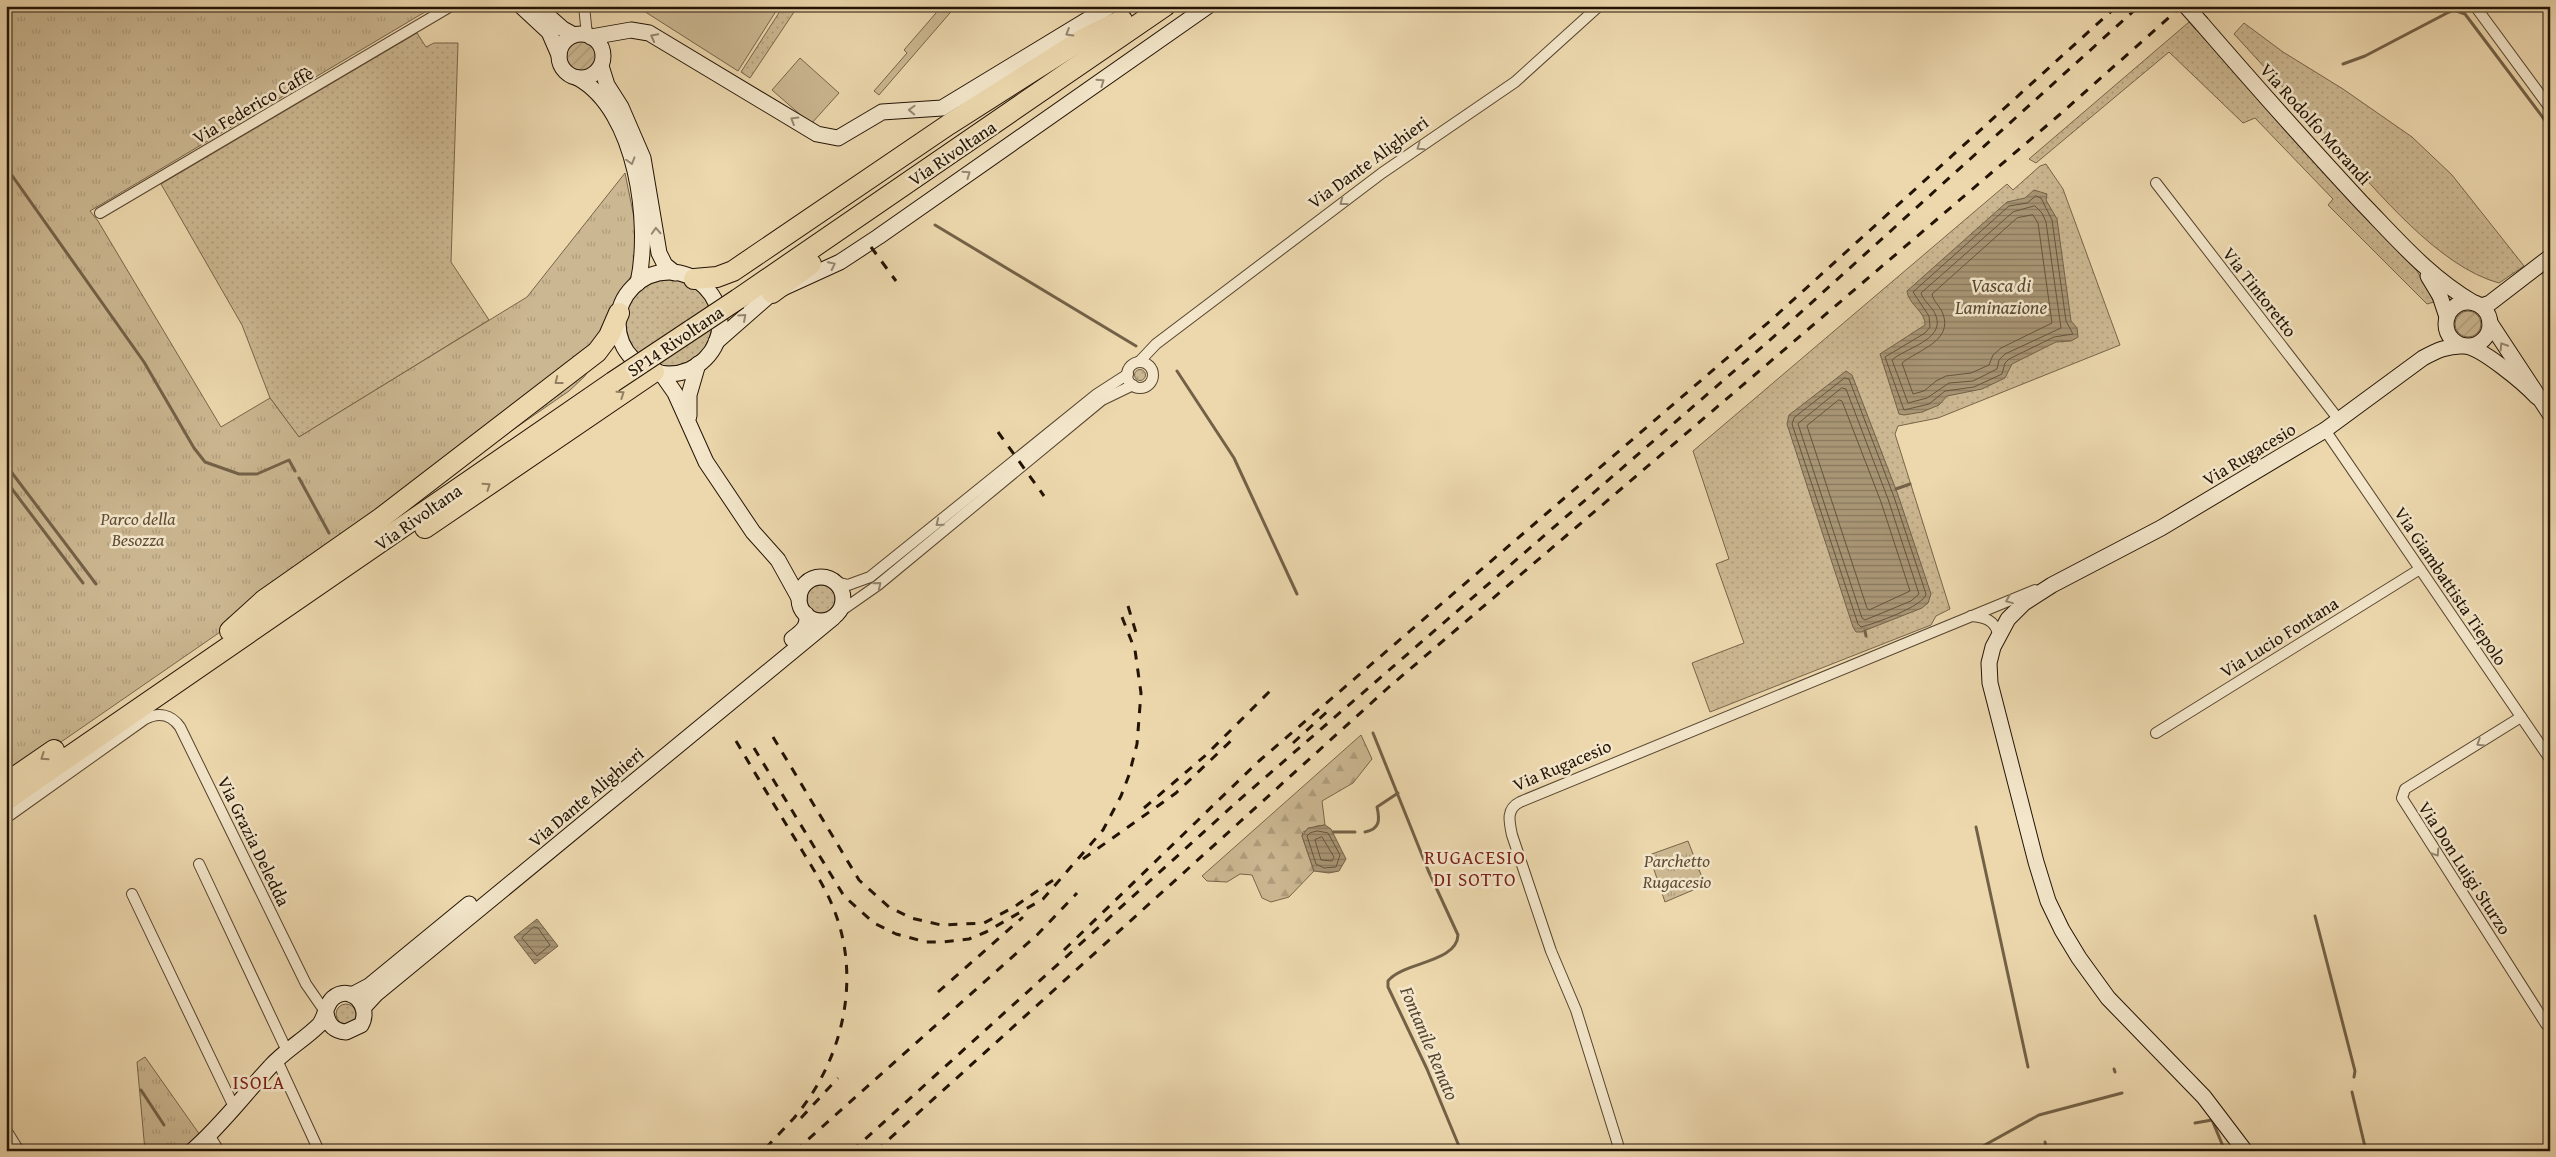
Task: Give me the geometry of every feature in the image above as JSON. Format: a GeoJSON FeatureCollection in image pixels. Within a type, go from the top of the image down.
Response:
{"type":"FeatureCollection","features":[{"type":"Feature","properties":{"kind":"highway","name":"Via Rivoltana"},"geometry":{"type":"LineString","coordinates":[[734,293],[1116,13],[1142,14],[1166,6]]}},
{"type":"Feature","properties":{"kind":"highway"},"geometry":{"type":"LineString","coordinates":[[1142,14],[1170,6]]}},
{"type":"Feature","properties":{"kind":"highway"},"geometry":{"type":"LineString","coordinates":[[685,276],[717,277],[733,271],[956,120],[1083,39],[1116,13]]}},
{"type":"Feature","properties":{"kind":"highway","name":"Via Rivoltana"},"geometry":{"type":"LineString","coordinates":[[734,293],[1107,47],[1142,14]]}},
{"type":"Feature","properties":{"kind":"highway"},"geometry":{"type":"LineString","coordinates":[[772,293],[1077,78],[1107,47]]}},
{"type":"Feature","properties":{"kind":"highway","name":"SP14 Rivoltana"},"geometry":{"type":"LineString","coordinates":[[610,377],[734,293]]}},
{"type":"Feature","properties":{"kind":"highway"},"geometry":{"type":"LineString","coordinates":[[6,782],[230,631],[264,600],[381,518],[597,352],[610,336],[619,313]]}},
{"type":"Feature","properties":{"kind":"highway"},"geometry":{"type":"LineString","coordinates":[[6,800],[223,651],[274,625],[442,517],[658,373]]}},
{"type":"Feature","properties":{"kind":"highway","name":"Via Rivoltana"},"geometry":{"type":"LineString","coordinates":[[230,631],[610,377]]}},
{"type":"Feature","properties":{"kind":"highway","name":"Via Rivoltana"},"geometry":{"type":"LineString","coordinates":[[223,651],[610,377]]}},
{"type":"Feature","properties":{"kind":"street"},"geometry":{"type":"LineString","coordinates":[[423,24],[441,6]]}},
{"type":"Feature","properties":{"kind":"street"},"geometry":{"type":"LineString","coordinates":[[423,24],[451,6]]}},
{"type":"Feature","properties":{"kind":"street"},"geometry":{"type":"LineString","coordinates":[[520,6],[549,32],[565,72],[590,86],[602,100],[616,121],[626,144],[643,217],[643,261],[638,283]]}},
{"type":"Feature","properties":{"kind":"street"},"geometry":{"type":"LineString","coordinates":[[537,6],[563,29],[583,35],[602,50],[601,66],[603,74],[621,107],[643,158],[660,253],[665,264],[706,288],[716,305],[720,323],[716,342],[709,354],[698,364],[679,373],[658,373]]}},
{"type":"Feature","properties":{"kind":"street"},"geometry":{"type":"LineString","coordinates":[[583,6],[583,35]]}},
{"type":"Feature","properties":{"kind":"street"},"geometry":{"type":"LineString","coordinates":[[716,342],[772,293],[840,262],[878,237],[1208,6]]}},
{"type":"Feature","properties":{"kind":"street","name":"Via Dante Alighieri"},"geometry":{"type":"LineString","coordinates":[[1139,362],[1156,344],[1382,173],[1515,82],[1599,6]]}},
{"type":"Feature","properties":{"kind":"street","name":"Via Rodolfo Morandi"},"geometry":{"type":"LineString","coordinates":[[2186,6],[2285,119],[2420,264],[2452,290],[2484,312],[2537,397],[2550,414]]}},
{"type":"Feature","properties":{"kind":"street"},"geometry":{"type":"LineString","coordinates":[[2475,6],[2550,108]]}},
{"type":"Feature","properties":{"kind":"street"},"geometry":{"type":"LineString","coordinates":[[559,55],[562,45],[583,35],[631,30],[649,33],[817,134],[838,138],[882,112],[942,108],[1116,13]]}},
{"type":"Feature","properties":{"kind":"street","name":"Via Federico Caffè"},"geometry":{"type":"LineString","coordinates":[[100,214],[423,24]]}},
{"type":"Feature","properties":{"kind":"street"},"geometry":{"type":"LineString","coordinates":[[578,78],[594,74],[601,66]]}},
{"type":"Feature","properties":{"kind":"street","name":"Via Tintoretto"},"geometry":{"type":"LineString","coordinates":[[2156,183],[2339,420]]}},
{"type":"Feature","properties":{"kind":"street"},"geometry":{"type":"LineString","coordinates":[[2484,312],[2490,303],[2550,257]]}},
{"type":"Feature","properties":{"kind":"street","name":"Via Rodolfo Morandi"},"geometry":{"type":"LineString","coordinates":[[2420,264],[2440,296],[2447,320]]}},
{"type":"Feature","properties":{"kind":"street"},"geometry":{"type":"LineString","coordinates":[[2484,312],[2495,308],[2550,268]]}},
{"type":"Feature","properties":{"kind":"street"},"geometry":{"type":"LineString","coordinates":[[685,276],[656,274],[638,283],[625,298],[619,313],[618,329],[624,348],[637,363],[658,373],[675,393],[690,430],[714,475],[753,532],[778,560],[806,614],[818,621],[836,616],[844,597],[836,582],[825,577],[817,577],[778,560]]}},
{"type":"Feature","properties":{"kind":"street"},"geometry":{"type":"LineString","coordinates":[[2467,302],[2484,312],[2489,330],[2480,342],[2466,346],[2454,340],[2447,330],[2447,320],[2455,306],[2467,302]]}},
{"type":"Feature","properties":{"kind":"street","name":"Via Rugacesio"},"geometry":{"type":"LineString","coordinates":[[2423,358],[2440,337],[2447,320]]}},
{"type":"Feature","properties":{"kind":"street"},"geometry":{"type":"LineString","coordinates":[[1150,367],[1139,362],[1131,366],[1128,374],[1129,381],[1141,388],[1151,383],[1153,376],[1150,367],[1156,344]]}},
{"type":"Feature","properties":{"kind":"street","name":"Via Rodolfo Morandi"},"geometry":{"type":"LineString","coordinates":[[2466,346],[2516,377],[2537,397]]}},
{"type":"Feature","properties":{"kind":"street","name":"Via Rugacesio"},"geometry":{"type":"LineString","coordinates":[[2245,1151],[2204,1097],[2118,1010],[2093,979],[2070,944],[2048,901],[1990,684],[1990,658],[1997,630],[2024,603],[2161,528],[2325,430],[2423,358],[2440,349],[2466,346]]}},
{"type":"Feature","properties":{"kind":"street"},"geometry":{"type":"LineString","coordinates":[[690,430],[688,404],[698,364]]}},
{"type":"Feature","properties":{"kind":"street","name":"Via Dante Alighieri"},"geometry":{"type":"LineString","coordinates":[[1030,454],[1097,394],[1128,374]]}},
{"type":"Feature","properties":{"kind":"street","name":"Via Dante Alighieri"},"geometry":{"type":"LineString","coordinates":[[308,1034],[333,1028],[346,1032],[357,1028],[365,1017],[364,1007],[384,988],[1030,454],[1102,400],[1133,385]]}},
{"type":"Feature","properties":{"kind":"street","name":"Via Giambattista Tiepolo"},"geometry":{"type":"LineString","coordinates":[[2325,430],[2550,759]]}},
{"type":"Feature","properties":{"kind":"street","name":"Via Dante Alighieri"},"geometry":{"type":"LineString","coordinates":[[836,582],[848,585],[860,583],[897,563]]}},
{"type":"Feature","properties":{"kind":"street"},"geometry":{"type":"LineString","coordinates":[[1966,618],[2086,568]]}},
{"type":"Feature","properties":{"kind":"street","name":"Via Lucio Fontana"},"geometry":{"type":"LineString","coordinates":[[2156,733],[2420,569]]}},
{"type":"Feature","properties":{"kind":"street"},"geometry":{"type":"LineString","coordinates":[[799,598],[804,586],[817,577]]}},
{"type":"Feature","properties":{"kind":"street","name":"Via Dante Alighieri"},"geometry":{"type":"LineString","coordinates":[[192,1151],[282,1055],[318,1026],[326,1013],[328,1005],[336,996],[352,995],[369,986],[797,636],[807,623],[806,614]]}},
{"type":"Feature","properties":{"kind":"street"},"geometry":{"type":"LineString","coordinates":[[1966,618],[1988,620],[1997,630]]}},
{"type":"Feature","properties":{"kind":"street","name":"Via Rugacesio"},"geometry":{"type":"LineString","coordinates":[[1620,1151],[1576,1010],[1550,951],[1521,863],[1509,820],[1510,812],[1520,802],[1966,618]]}},
{"type":"Feature","properties":{"kind":"street","name":"Via Grazia Deledda"},"geometry":{"type":"LineString","coordinates":[[6,818],[145,720],[158,715],[169,716],[177,722],[183,732],[306,984],[326,1013]]}},
{"type":"Feature","properties":{"kind":"street","name":"Via Don Luigi Sturzo"},"geometry":{"type":"LineString","coordinates":[[2521,717],[2405,789],[2402,796],[2404,802],[2531,1001],[2550,1027]]}},
{"type":"Feature","properties":{"kind":"street"},"geometry":{"type":"LineString","coordinates":[[199,864],[282,1055],[319,1151]]}},
{"type":"Feature","properties":{"kind":"street"},"geometry":{"type":"LineString","coordinates":[[132,894],[234,1107]]}},
{"type":"Feature","properties":{"kind":"street"},"geometry":{"type":"LineString","coordinates":[[306,984],[321,996],[336,996]]}},
{"type":"Feature","properties":{"kind":"street"},"geometry":{"type":"LineString","coordinates":[[352,995],[359,999],[364,1007]]}},
{"type":"Feature","properties":{"kind":"street"},"geometry":{"type":"LineString","coordinates":[[326,1013],[333,1028]]}},
{"type":"Feature","properties":{"kind":"street"},"geometry":{"type":"LineString","coordinates":[[6,1130],[19,1151]]}},
{"type":"Feature","properties":{"kind":"street"},"geometry":{"type":"LineString","coordinates":[[208,1135],[219,1151]]}},
{"type":"Feature","properties":{"kind":"green space","name":"Parco della Besozza"},"geometry":{"type":"Polygon","coordinates":[[[6,6],[435,6],[90,211],[98,221],[221,427],[270,398],[299,437],[527,297],[625,173],[637,232],[634,271],[616,302],[599,357],[584,377],[569,391],[6,780],[6,6]]]}},
{"type":"Feature","properties":{"kind":"green space"},"geometry":{"type":"Polygon","coordinates":[[[636,6],[774,6],[778,8],[738,71],[636,6]]]}},
{"type":"Feature","properties":{"kind":"green space"},"geometry":{"type":"Polygon","coordinates":[[[778,6],[798,6],[750,78],[741,72],[782,8],[778,6]]]}},
{"type":"Feature","properties":{"kind":"green space"},"geometry":{"type":"Polygon","coordinates":[[[942,6],[956,6],[879,95],[874,91],[907,53],[904,50],[942,6]]]}},
{"type":"Feature","properties":{"kind":"green space"},"geometry":{"type":"Polygon","coordinates":[[[2189,22],[2417,271],[2434,302],[2427,304],[2328,205],[2333,199],[2255,118],[2243,123],[2169,52],[2036,163],[2029,159],[2189,22]]]}},
{"type":"Feature","properties":{"kind":"green space"},"geometry":{"type":"Polygon","coordinates":[[[2244,23],[2283,52],[2343,89],[2412,137],[2452,175],[2524,266],[2499,283],[2476,274],[2432,245],[2371,185],[2234,34],[2244,23]]]}},
{"type":"Feature","properties":{"kind":"green space"},"geometry":{"type":"Polygon","coordinates":[[[417,33],[426,47],[434,43],[458,43],[451,262],[489,320],[299,437],[270,398],[242,325],[161,184],[417,33]]]}},
{"type":"Feature","properties":{"kind":"green space"},"geometry":{"type":"Polygon","coordinates":[[[581,39],[593,44],[598,56],[593,68],[581,73],[569,68],[564,56],[569,44],[581,39]]]}},
{"type":"Feature","properties":{"kind":"green space"},"geometry":{"type":"Polygon","coordinates":[[[800,58],[839,93],[811,124],[772,90],[800,58]]]}},
{"type":"Feature","properties":{"kind":"green space"},"geometry":{"type":"Polygon","coordinates":[[[2046,164],[2063,189],[2120,345],[1938,418],[1898,426],[1895,434],[1950,609],[1936,616],[1931,625],[1710,712],[1692,663],[1744,643],[1716,564],[1729,559],[1693,451],[2007,184],[2013,190],[2040,166],[2046,164]]]}},
{"type":"Feature","properties":{"kind":"green space"},"geometry":{"type":"Polygon","coordinates":[[[661,280],[677,280],[686,283],[700,292],[709,306],[712,323],[709,340],[700,354],[686,363],[677,366],[661,366],[645,359],[633,347],[626,331],[626,315],[633,299],[645,287],[661,280]]]}},
{"type":"Feature","properties":{"kind":"green space"},"geometry":{"type":"Polygon","coordinates":[[[2468,311],[2477,315],[2481,324],[2477,333],[2468,337],[2459,333],[2455,324],[2459,315],[2468,311]]]}},
{"type":"Feature","properties":{"kind":"green space"},"geometry":{"type":"Polygon","coordinates":[[[1140,369],[1146,375],[1140,381],[1134,375],[1140,369]]]}},
{"type":"Feature","properties":{"kind":"green space"},"geometry":{"type":"Polygon","coordinates":[[[821,585],[831,589],[835,599],[831,609],[821,613],[811,609],[807,599],[811,589],[821,585]]]}},
{"type":"Feature","properties":{"kind":"green space"},"geometry":{"type":"Polygon","coordinates":[[[1361,735],[1372,759],[1353,783],[1322,801],[1325,825],[1303,832],[1302,836],[1314,871],[1289,897],[1271,902],[1262,898],[1252,875],[1240,874],[1227,882],[1207,881],[1202,876],[1361,735]]]}},
{"type":"Feature","properties":{"kind":"green space","name":"Parchetto Rugacesio"},"geometry":{"type":"Polygon","coordinates":[[[1688,841],[1705,885],[1665,902],[1649,855],[1688,841]]]}},
{"type":"Feature","properties":{"kind":"green space"},"geometry":{"type":"Polygon","coordinates":[[[346,1004],[353,1007],[356,1014],[353,1021],[346,1024],[339,1021],[336,1014],[339,1007],[346,1004]]]}},
{"type":"Feature","properties":{"kind":"green space"},"geometry":{"type":"Polygon","coordinates":[[[145,1057],[200,1135],[179,1151],[145,1151],[137,1062],[145,1057]]]}},
{"type":"Feature","properties":{"kind":"water","name":"Vasca di Laminazione"},"geometry":{"type":"Polygon","coordinates":[[[2034,190],[2047,194],[2046,200],[2057,219],[2071,321],[2077,328],[2078,337],[2071,341],[2056,342],[2012,364],[2005,378],[1982,389],[1947,396],[1939,405],[1922,412],[1899,414],[1880,354],[1925,325],[1923,316],[1910,300],[1907,291],[2007,202],[2025,198],[2034,190]]]}},
{"type":"Feature","properties":{"kind":"water"},"geometry":{"type":"Polygon","coordinates":[[[1846,371],[1852,375],[1898,495],[1931,594],[1928,603],[1922,608],[1861,632],[1856,632],[1853,627],[1787,424],[1789,415],[1846,371]]]}},
{"type":"Feature","properties":{"kind":"water"},"geometry":{"type":"Polygon","coordinates":[[[1325,825],[1331,829],[1346,859],[1339,871],[1329,873],[1314,871],[1302,836],[1308,828],[1325,825]]]}},
{"type":"Feature","properties":{"kind":"water"},"geometry":{"type":"Polygon","coordinates":[[[537,919],[558,946],[535,964],[514,937],[537,919]]]}},
{"type":"Feature","properties":{"kind":"waterway"},"geometry":{"type":"LineString","coordinates":[[2343,64],[2365,56],[2454,10],[2465,14],[2550,127]]}},
{"type":"Feature","properties":{"kind":"waterway"},"geometry":{"type":"LineString","coordinates":[[6,167],[144,362],[194,448],[205,462],[239,474],[257,474],[289,460],[295,471]]}},
{"type":"Feature","properties":{"kind":"waterway"},"geometry":{"type":"LineString","coordinates":[[935,225],[1136,346]]}},
{"type":"Feature","properties":{"kind":"waterway"},"geometry":{"type":"LineString","coordinates":[[1177,371],[1234,458],[1297,594]]}},
{"type":"Feature","properties":{"kind":"waterway"},"geometry":{"type":"LineString","coordinates":[[6,465],[96,584]]}},
{"type":"Feature","properties":{"kind":"waterway"},"geometry":{"type":"LineString","coordinates":[[299,478],[329,533]]}},
{"type":"Feature","properties":{"kind":"waterway"},"geometry":{"type":"LineString","coordinates":[[6,481],[83,583]]}},
{"type":"Feature","properties":{"kind":"waterway"},"geometry":{"type":"LineString","coordinates":[[1896,489],[1910,484]]}},
{"type":"Feature","properties":{"kind":"waterway"},"geometry":{"type":"LineString","coordinates":[[1865,631],[1866,636]]}},
{"type":"Feature","properties":{"kind":"waterway","name":"Fontanile Renato"},"geometry":{"type":"LineString","coordinates":[[1373,733],[1428,870],[1458,935],[1455,944],[1449,951],[1395,975],[1388,981],[1388,987],[1427,1069],[1461,1151]]}},
{"type":"Feature","properties":{"kind":"waterway"},"geometry":{"type":"LineString","coordinates":[[1365,832],[1374,829],[1378,823],[1377,807],[1398,793]]}},
{"type":"Feature","properties":{"kind":"waterway"},"geometry":{"type":"LineString","coordinates":[[1976,827],[2028,1067]]}},
{"type":"Feature","properties":{"kind":"waterway"},"geometry":{"type":"LineString","coordinates":[[1333,832],[1355,832]]}},
{"type":"Feature","properties":{"kind":"waterway"},"geometry":{"type":"LineString","coordinates":[[2315,916],[2355,1071],[2354,1077]]}},
{"type":"Feature","properties":{"kind":"waterway"},"geometry":{"type":"LineString","coordinates":[[141,1090],[164,1125]]}},
{"type":"Feature","properties":{"kind":"waterway"},"geometry":{"type":"LineString","coordinates":[[2352,1092],[2366,1151]]}},
{"type":"Feature","properties":{"kind":"waterway"},"geometry":{"type":"LineString","coordinates":[[1974,1151],[2039,1115],[2122,1093]]}},
{"type":"Feature","properties":{"kind":"waterway"},"geometry":{"type":"LineString","coordinates":[[2195,1123],[2212,1120],[2225,1151]]}},
{"type":"Feature","properties":{"kind":"waterway"},"geometry":{"type":"LineString","coordinates":[[2045,1142],[2047,1151]]}},
{"type":"Feature","properties":{"kind":"railway"},"geometry":{"type":"LineString","coordinates":[[1064,950],[1259,761],[1770,321],[2117,6]]}},
{"type":"Feature","properties":{"kind":"railway"},"geometry":{"type":"LineString","coordinates":[[852,1151],[1238,801],[1778,333],[2139,6]]}},
{"type":"Feature","properties":{"kind":"railway"},"geometry":{"type":"LineString","coordinates":[[876,1151],[1389,687],[2058,116],[2182,6]]}},
{"type":"Feature","properties":{"kind":"railway"},"geometry":{"type":"LineString","coordinates":[[871,247],[896,281]]}},
{"type":"Feature","properties":{"kind":"railway"},"geometry":{"type":"LineString","coordinates":[[998,432],[1044,496]]}},
{"type":"Feature","properties":{"kind":"railway"},"geometry":{"type":"LineString","coordinates":[[1128,606],[1137,636]]}},
{"type":"Feature","properties":{"kind":"railway"},"geometry":{"type":"LineString","coordinates":[[754,748],[844,896],[874,923],[896,934],[926,942],[969,939],[986,932],[1043,899],[1103,830],[1121,796],[1137,744],[1141,693],[1135,650],[1120,612]]}},
{"type":"Feature","properties":{"kind":"railway"},"geometry":{"type":"LineString","coordinates":[[1144,808],[1206,755],[1274,687]]}},
{"type":"Feature","properties":{"kind":"railway"},"geometry":{"type":"LineString","coordinates":[[1293,743],[1330,709]]}},
{"type":"Feature","properties":{"kind":"railway"},"geometry":{"type":"LineString","coordinates":[[773,737],[859,880],[889,907],[911,918],[941,925],[984,923],[1014,907],[1059,876]]}},
{"type":"Feature","properties":{"kind":"railway"},"geometry":{"type":"LineString","coordinates":[[1083,859],[1176,793],[1235,737]]}},
{"type":"Feature","properties":{"kind":"railway"},"geometry":{"type":"LineString","coordinates":[[736,741],[828,896],[836,915],[843,941],[847,968],[842,1022],[835,1048],[824,1073],[794,1118],[763,1151]]}},
{"type":"Feature","properties":{"kind":"railway"},"geometry":{"type":"LineString","coordinates":[[795,1151],[1037,935],[1077,893]]}},
{"type":"Feature","properties":{"kind":"railway"},"geometry":{"type":"LineString","coordinates":[[938,992],[1023,917]]}},
{"type":"Feature","properties":{"kind":"railway"},"geometry":{"type":"LineString","coordinates":[[801,1118],[838,1078]]}},
{"type":"Feature","properties":{"kind":"district","name":"RUGACESIO DI SOTTO"},"geometry":{"type":"Point","coordinates":[1475,868]}},
{"type":"Feature","properties":{"kind":"district","name":"ISOLA"},"geometry":{"type":"Point","coordinates":[259,1082]}}]}
